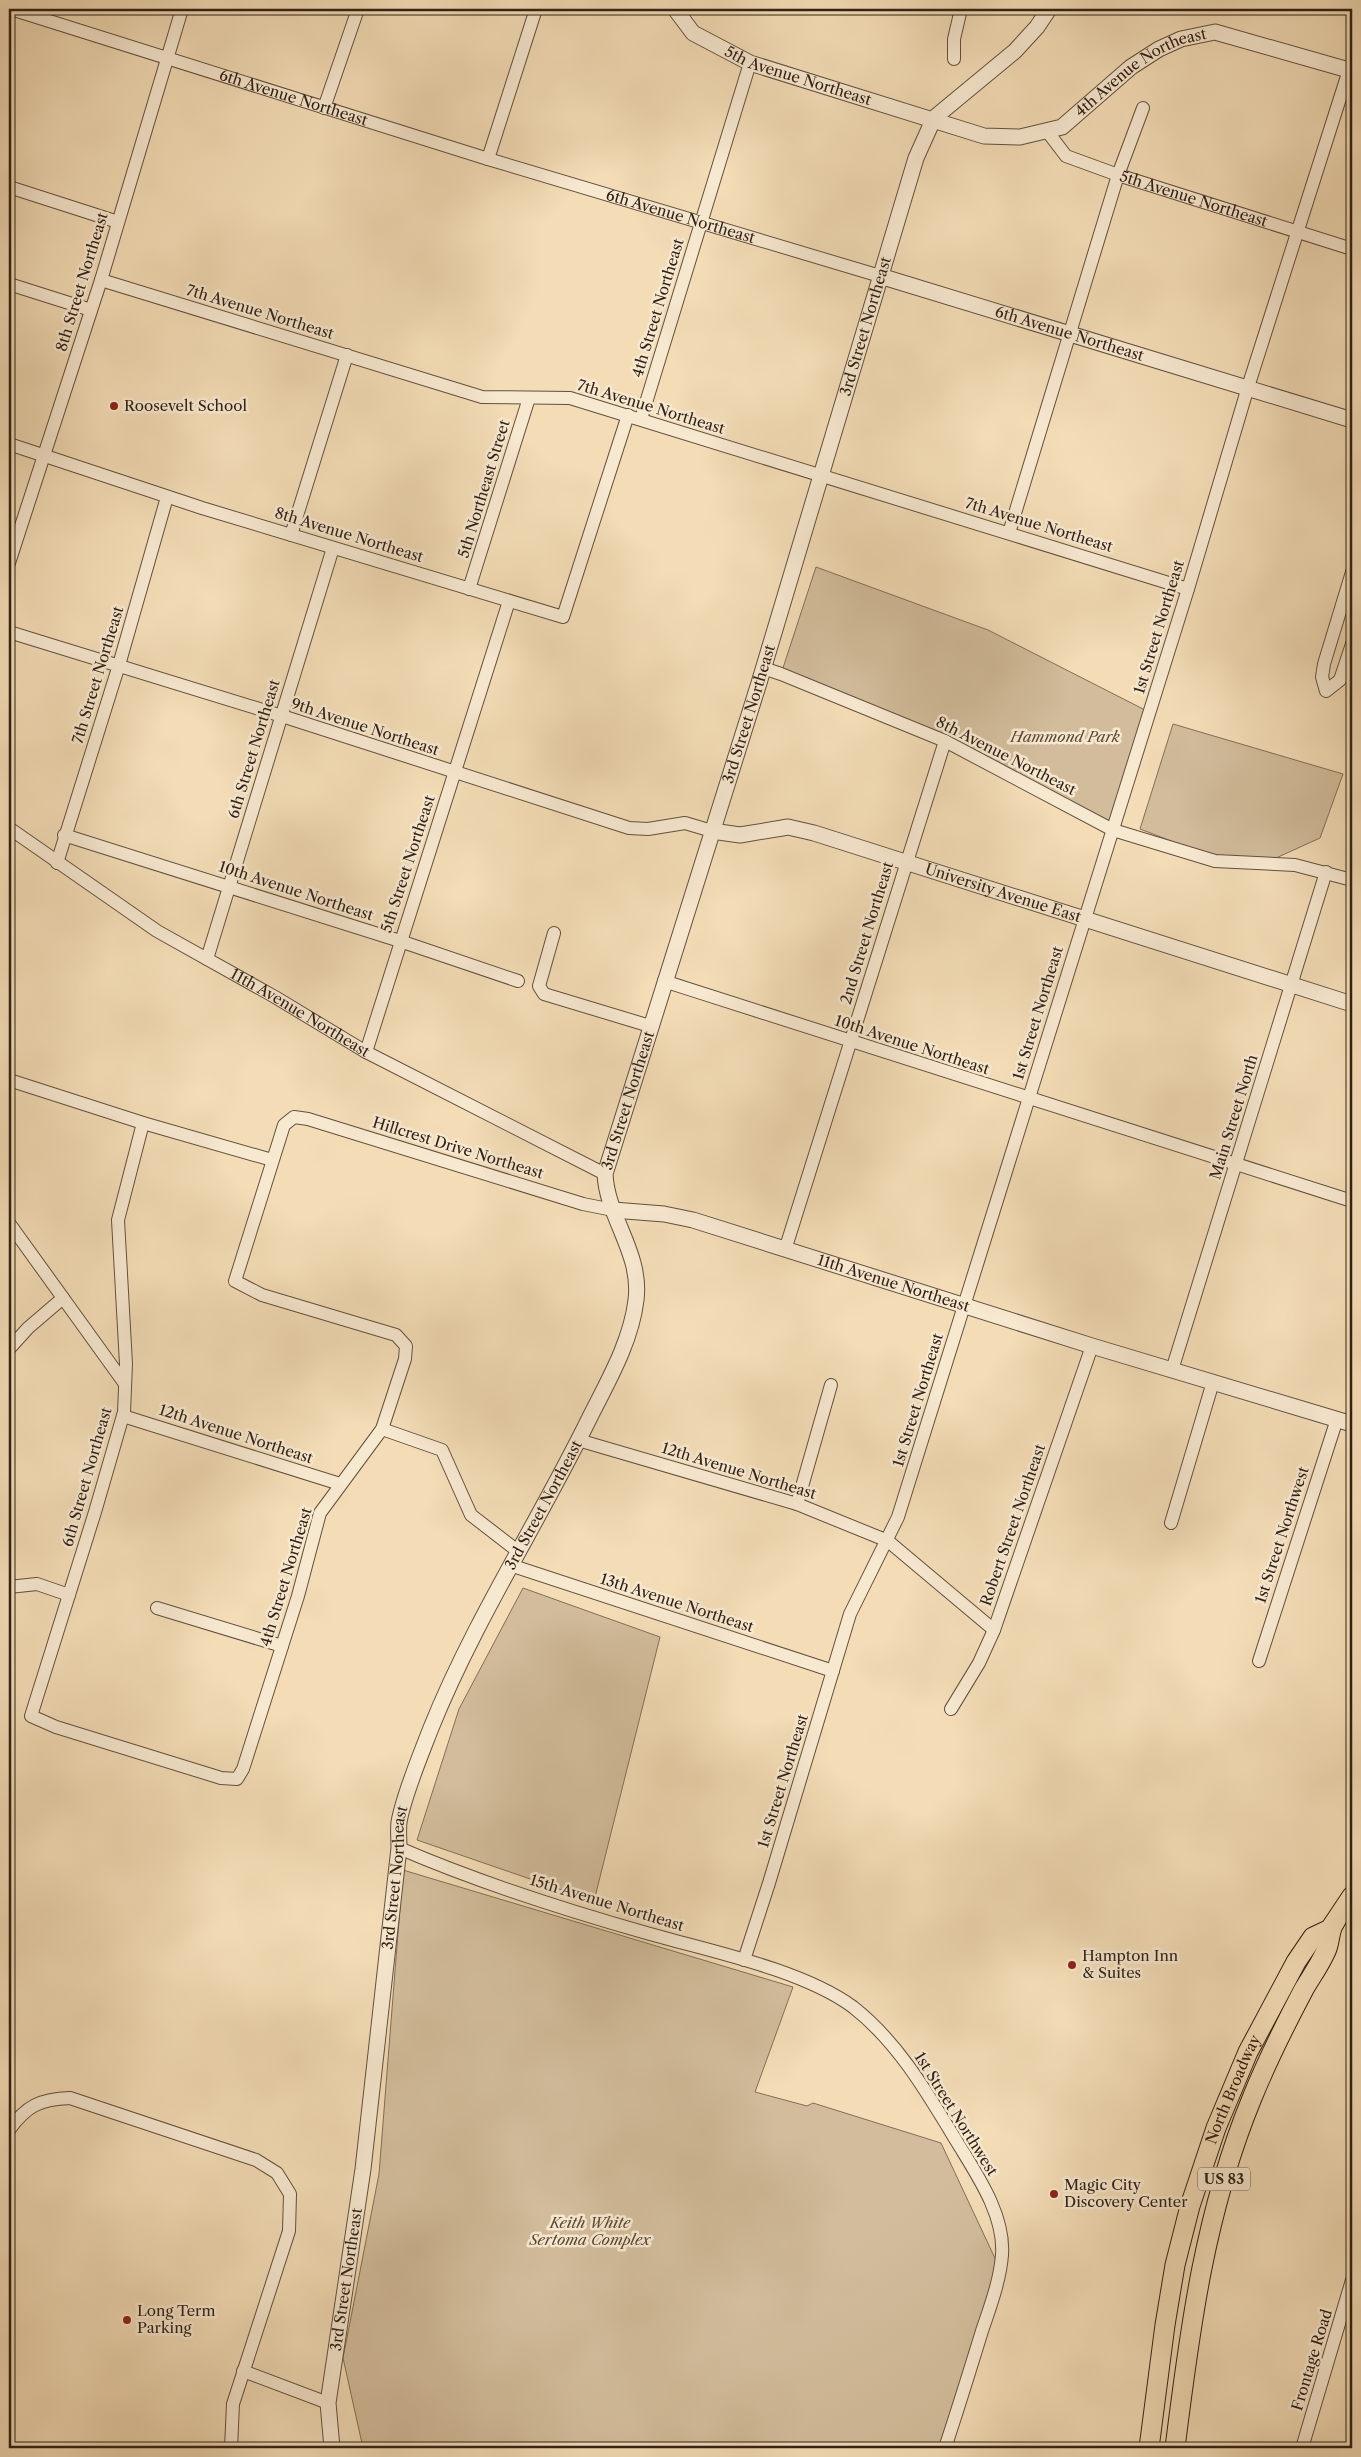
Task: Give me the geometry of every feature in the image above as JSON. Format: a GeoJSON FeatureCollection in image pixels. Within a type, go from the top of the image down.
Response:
{"type":"FeatureCollection","features":[{"type":"Feature","properties":{"kind":"main road","name":"North Broadway"},"geometry":{"type":"LineString","coordinates":[[1176,2448],[1196,2294],[1208,2234],[1221,2188],[1252,2099],[1286,2023],[1326,1953],[1330,1929],[1352,1896]]}},
{"type":"Feature","properties":{"kind":"main road","name":"North Broadway"},"geometry":{"type":"LineString","coordinates":[[1149,2448],[1171,2285],[1188,2212],[1212,2140],[1239,2071],[1286,1980],[1313,1937],[1330,1929]]}},
{"type":"Feature","properties":{"kind":"street","name":"6th Avenue Northeast"},"geometry":{"type":"LineString","coordinates":[[11,9],[167,56],[324,108],[1352,420]]}},
{"type":"Feature","properties":{"kind":"street","name":"8th Street Northeast"},"geometry":{"type":"LineString","coordinates":[[9,563],[101,280],[182,9]]}},
{"type":"Feature","properties":{"kind":"street"},"geometry":{"type":"LineString","coordinates":[[324,108],[358,9]]}},
{"type":"Feature","properties":{"kind":"street"},"geometry":{"type":"LineString","coordinates":[[488,158],[536,9]]}},
{"type":"Feature","properties":{"kind":"street","name":"5th Avenue Northeast"},"geometry":{"type":"LineString","coordinates":[[675,9],[693,33],[750,63],[934,118]]}},
{"type":"Feature","properties":{"kind":"street"},"geometry":{"type":"LineString","coordinates":[[954,60],[954,39],[961,9]]}},
{"type":"Feature","properties":{"kind":"street","name":"3rd Street Northeast"},"geometry":{"type":"LineString","coordinates":[[332,2448],[328,2403],[363,2169],[399,1848],[399,1821],[421,1754],[444,1696],[510,1565],[519,1552],[578,1440],[622,1351],[636,1303],[638,1287],[635,1264],[606,1190],[605,1174],[763,668],[916,158],[934,118],[1002,63],[1038,27],[1049,9]]}},
{"type":"Feature","properties":{"kind":"street","name":"4th Avenue Northeast"},"geometry":{"type":"LineString","coordinates":[[934,118],[984,136],[1020,138],[1062,127],[1131,67],[1159,49],[1181,39],[1215,32],[1351,71]]}},
{"type":"Feature","properties":{"kind":"street","name":"4th Street Northeast"},"geometry":{"type":"LineString","coordinates":[[641,419],[750,63]]}},
{"type":"Feature","properties":{"kind":"street","name":"1st Street Northeast"},"geometry":{"type":"LineString","coordinates":[[744,1960],[850,1614],[888,1541],[898,1517],[1188,589],[1248,388],[1351,71]]}},
{"type":"Feature","properties":{"kind":"street"},"geometry":{"type":"LineString","coordinates":[[1009,533],[1118,175],[1143,108]]}},
{"type":"Feature","properties":{"kind":"street","name":"5th Avenue Northeast"},"geometry":{"type":"LineString","coordinates":[[1047,131],[1066,156],[1118,175],[1352,249]]}},
{"type":"Feature","properties":{"kind":"street"},"geometry":{"type":"LineString","coordinates":[[9,187],[118,222]]}},
{"type":"Feature","properties":{"kind":"street","name":"7th Avenue Northeast"},"geometry":{"type":"LineString","coordinates":[[101,280],[482,397],[570,398],[1188,589]]}},
{"type":"Feature","properties":{"kind":"street"},"geometry":{"type":"LineString","coordinates":[[9,284],[91,310]]}},
{"type":"Feature","properties":{"kind":"street"},"geometry":{"type":"LineString","coordinates":[[291,534],[347,355]]}},
{"type":"Feature","properties":{"kind":"street","name":"5th Northeast Street"},"geometry":{"type":"LineString","coordinates":[[469,589],[529,398]]}},
{"type":"Feature","properties":{"kind":"street","name":"8th Avenue Northeast"},"geometry":{"type":"LineString","coordinates":[[9,444],[44,454],[167,497],[563,617],[628,415]]}},
{"type":"Feature","properties":{"kind":"street","name":"7th Street Northeast"},"geometry":{"type":"LineString","coordinates":[[56,863],[119,666],[167,497]]}},
{"type":"Feature","properties":{"kind":"street","name":"6th Street Northeast"},"geometry":{"type":"LineString","coordinates":[[207,959],[333,548]]}},
{"type":"Feature","properties":{"kind":"street"},"geometry":{"type":"LineString","coordinates":[[1352,572],[1324,664],[1322,677],[1326,691],[1340,680],[1352,644]]}},
{"type":"Feature","properties":{"kind":"street","name":"5th Street Northeast"},"geometry":{"type":"LineString","coordinates":[[366,1052],[509,601]]}},
{"type":"Feature","properties":{"kind":"street","name":"9th Avenue Northeast"},"geometry":{"type":"LineString","coordinates":[[9,632],[282,716],[629,828],[648,829],[685,823],[712,830]]}},
{"type":"Feature","properties":{"kind":"street","name":"8th Avenue Northeast"},"geometry":{"type":"LineString","coordinates":[[763,668],[945,741],[1113,830],[1215,861],[1295,866],[1326,872],[1352,880]]}},
{"type":"Feature","properties":{"kind":"street","name":"2nd Street Northeast"},"geometry":{"type":"LineString","coordinates":[[785,1250],[945,741]]}},
{"type":"Feature","properties":{"kind":"street","name":"University Avenue East"},"geometry":{"type":"LineString","coordinates":[[712,830],[740,835],[782,827],[797,828],[1352,1004]]}},
{"type":"Feature","properties":{"kind":"street","name":"11th Avenue Northeast"},"geometry":{"type":"LineString","coordinates":[[9,828],[56,863],[157,931],[366,1052],[605,1174]]}},
{"type":"Feature","properties":{"kind":"street","name":"10th Avenue Northeast"},"geometry":{"type":"LineString","coordinates":[[64,835],[400,941],[518,981]]}},
{"type":"Feature","properties":{"kind":"street","name":"Main Street North"},"geometry":{"type":"LineString","coordinates":[[1172,1370],[1326,872]]}},
{"type":"Feature","properties":{"kind":"street"},"geometry":{"type":"LineString","coordinates":[[554,934],[539,986],[544,994],[650,1026]]}},
{"type":"Feature","properties":{"kind":"street","name":"10th Avenue Northeast"},"geometry":{"type":"LineString","coordinates":[[664,981],[1028,1100],[1352,1201]]}},
{"type":"Feature","properties":{"kind":"street"},"geometry":{"type":"LineString","coordinates":[[9,1080],[143,1123],[272,1160]]}},
{"type":"Feature","properties":{"kind":"street","name":"Hillcrest Drive Northeast"},"geometry":{"type":"LineString","coordinates":[[272,1160],[284,1125],[294,1117],[583,1204],[613,1210]]}},
{"type":"Feature","properties":{"kind":"street","name":"6th Street Northeast"},"geometry":{"type":"LineString","coordinates":[[143,1123],[118,1220],[125,1384],[123,1416],[31,1716],[56,1727],[221,1778],[236,1779],[243,1769]]}},
{"type":"Feature","properties":{"kind":"street","name":"4th Street Northeast"},"geometry":{"type":"LineString","coordinates":[[243,1769],[282,1646],[320,1513],[382,1428],[398,1381],[406,1346],[396,1336],[262,1295],[235,1281],[272,1160]]}},
{"type":"Feature","properties":{"kind":"street","name":"11th Avenue Northeast"},"geometry":{"type":"LineString","coordinates":[[613,1210],[664,1214],[693,1220],[1092,1346],[1352,1424]]}},
{"type":"Feature","properties":{"kind":"street"},"geometry":{"type":"LineString","coordinates":[[9,1223],[125,1384]]}},
{"type":"Feature","properties":{"kind":"street"},"geometry":{"type":"LineString","coordinates":[[9,1349],[28,1328],[64,1298]]}},
{"type":"Feature","properties":{"kind":"street","name":"Robert Street Northeast"},"geometry":{"type":"LineString","coordinates":[[951,1709],[979,1662],[994,1630],[1092,1346]]}},
{"type":"Feature","properties":{"kind":"street"},"geometry":{"type":"LineString","coordinates":[[1171,1523],[1213,1382]]}},
{"type":"Feature","properties":{"kind":"street"},"geometry":{"type":"LineString","coordinates":[[797,1504],[831,1385]]}},
{"type":"Feature","properties":{"kind":"street","name":"12th Avenue Northeast"},"geometry":{"type":"LineString","coordinates":[[123,1416],[340,1484]]}},
{"type":"Feature","properties":{"kind":"street","name":"1st Street Northwest"},"geometry":{"type":"LineString","coordinates":[[1259,1661],[1337,1420]]}},
{"type":"Feature","properties":{"kind":"street"},"geometry":{"type":"LineString","coordinates":[[382,1428],[442,1450],[471,1515],[519,1552]]}},
{"type":"Feature","properties":{"kind":"street","name":"12th Avenue Northeast"},"geometry":{"type":"LineString","coordinates":[[578,1440],[797,1504],[888,1541],[994,1630]]}},
{"type":"Feature","properties":{"kind":"street","name":"13th Avenue Northeast"},"geometry":{"type":"LineString","coordinates":[[510,1565],[833,1671]]}},
{"type":"Feature","properties":{"kind":"street"},"geometry":{"type":"LineString","coordinates":[[9,1587],[37,1584],[69,1595]]}},
{"type":"Feature","properties":{"kind":"street"},"geometry":{"type":"LineString","coordinates":[[156,1608],[282,1646]]}},
{"type":"Feature","properties":{"kind":"street","name":"15th Avenue Northeast"},"geometry":{"type":"LineString","coordinates":[[399,1848],[483,1882],[646,1933],[744,1960],[808,1982]]}},
{"type":"Feature","properties":{"kind":"street","name":"1st Street Northwest"},"geometry":{"type":"LineString","coordinates":[[808,1982],[850,2005],[885,2035],[941,2115],[994,2210],[1000,2234],[1002,2254],[1000,2269],[945,2448]]}},
{"type":"Feature","properties":{"kind":"street"},"geometry":{"type":"LineString","coordinates":[[9,2130],[20,2114],[34,2104],[50,2099],[70,2098],[256,2160],[277,2173],[290,2194],[288,2231],[233,2404],[231,2448]]}},
{"type":"Feature","properties":{"kind":"street","name":"Frontage Road"},"geometry":{"type":"LineString","coordinates":[[1302,2448],[1352,2280]]}},
{"type":"Feature","properties":{"kind":"street"},"geometry":{"type":"LineString","coordinates":[[243,2371],[328,2403]]}},
{"type":"Feature","properties":{"kind":"green space","name":"Hammond Park"},"geometry":{"type":"Polygon","coordinates":[[[816,567],[988,630],[1149,712],[1113,830],[945,741],[781,674],[816,567]]]}},
{"type":"Feature","properties":{"kind":"green space","name":"Hammond Park"},"geometry":{"type":"Polygon","coordinates":[[[1173,724],[1343,774],[1320,838],[1265,863],[1200,852],[1140,829],[1173,724]]]}},
{"type":"Feature","properties":{"kind":"green space"},"geometry":{"type":"Polygon","coordinates":[[[523,1588],[660,1637],[594,1901],[417,1840],[459,1709],[523,1588]]]}},
{"type":"Feature","properties":{"kind":"green space","name":"Keith White Sertoma Complex"},"geometry":{"type":"Polygon","coordinates":[[[403,1870],[793,1987],[755,2092],[807,2106],[813,2103],[941,2143],[1000,2269],[939,2448],[363,2448],[343,2358],[379,2174],[403,1870]]]}},
{"type":"Feature","properties":{"kind":"place","name":"Roosevelt School"},"geometry":{"type":"Point","coordinates":[114,406]}},
{"type":"Feature","properties":{"kind":"place","name":"Hampton Inn & Suites"},"geometry":{"type":"Point","coordinates":[1072,1965]}},
{"type":"Feature","properties":{"kind":"place","name":"Magic City Discovery Center"},"geometry":{"type":"Point","coordinates":[1054,2194]}},
{"type":"Feature","properties":{"kind":"place","name":"Long Term Parking"},"geometry":{"type":"Point","coordinates":[127,2320]}}]}
